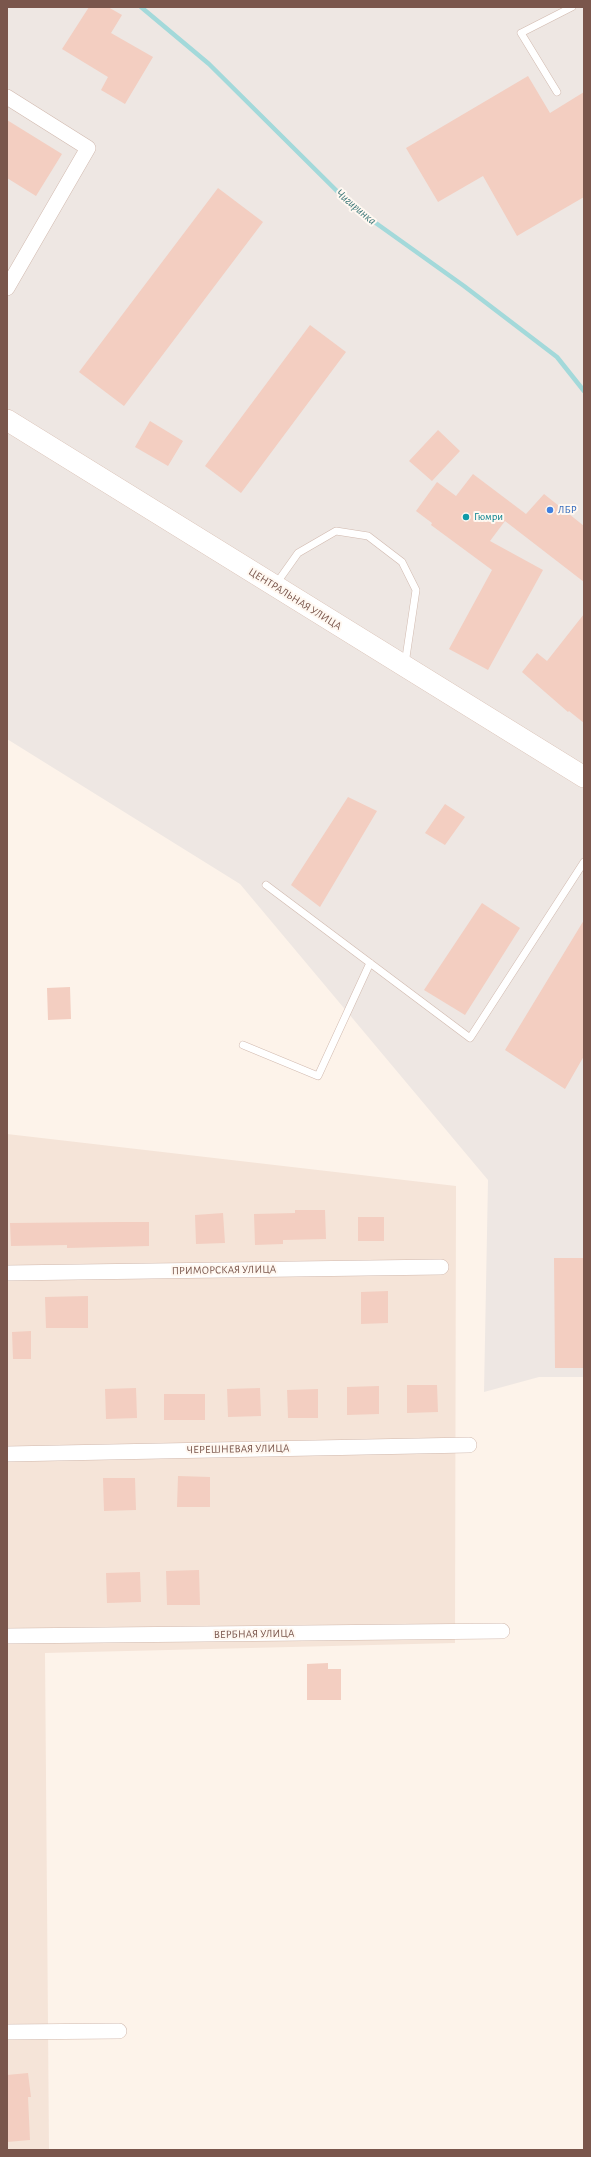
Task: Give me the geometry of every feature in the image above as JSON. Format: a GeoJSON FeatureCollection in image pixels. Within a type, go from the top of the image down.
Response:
{"type":"FeatureCollection","features":[{"type":"Feature","properties":{"kind":"street"},"geometry":{"type":"LineString","coordinates":[[7,97],[88,148],[7,288]]}},
{"type":"Feature","properties":{"kind":"street","name":"ЦЕНТРАЛЬНАЯ УЛИЦА"},"geometry":{"type":"LineString","coordinates":[[7,420],[584,777]]}},
{"type":"Feature","properties":{"kind":"street","name":"ПРИМОРСКАЯ УЛИЦА"},"geometry":{"type":"LineString","coordinates":[[7,1274],[441,1267]]}},
{"type":"Feature","properties":{"kind":"street","name":"ЧЕРЕШНЕВАЯ УЛИЦА"},"geometry":{"type":"LineString","coordinates":[[7,1454],[468,1445]]}},
{"type":"Feature","properties":{"kind":"street","name":"ВЕРБНАЯ УЛИЦА"},"geometry":{"type":"LineString","coordinates":[[7,1636],[502,1631]]}},
{"type":"Feature","properties":{"kind":"street"},"geometry":{"type":"LineString","coordinates":[[7,2032],[119,2031]]}},
{"type":"Feature","properties":{"kind":"lane"},"geometry":{"type":"LineString","coordinates":[[557,92],[521,33],[572,7]]}},
{"type":"Feature","properties":{"kind":"lane"},"geometry":{"type":"LineString","coordinates":[[275,586],[298,553],[336,532],[368,536],[402,562],[416,590],[405,666]]}},
{"type":"Feature","properties":{"kind":"lane"},"geometry":{"type":"LineString","coordinates":[[266,885],[470,1038],[584,862]]}},
{"type":"Feature","properties":{"kind":"lane"},"geometry":{"type":"LineString","coordinates":[[242,1045],[318,1076],[370,963]]}},
{"type":"Feature","properties":{"kind":"shaded area"},"geometry":{"type":"Polygon","coordinates":[[[7,7],[584,7],[584,1377],[539,1377],[484,1392],[488,1180],[240,884],[7,739],[7,7]]]}},
{"type":"Feature","properties":{"kind":"shaded area"},"geometry":{"type":"Polygon","coordinates":[[[7,1134],[456,1186],[455,1643],[45,1653],[49,2150],[7,2150],[7,1134]]]}},
{"type":"Feature","properties":{"kind":"building"},"geometry":{"type":"Polygon","coordinates":[[[89,7],[108,7],[122,15],[111,33],[153,57],[125,104],[101,90],[108,77],[62,49],[89,7]]]}},
{"type":"Feature","properties":{"kind":"building"},"geometry":{"type":"Polygon","coordinates":[[[528,76],[550,113],[584,92],[584,197],[517,236],[483,176],[438,202],[406,148],[528,76]]]}},
{"type":"Feature","properties":{"kind":"building"},"geometry":{"type":"Polygon","coordinates":[[[7,120],[62,154],[36,196],[7,178],[7,120]]]}},
{"type":"Feature","properties":{"kind":"building"},"geometry":{"type":"Polygon","coordinates":[[[218,188],[263,222],[124,406],[79,372],[218,188]]]}},
{"type":"Feature","properties":{"kind":"building"},"geometry":{"type":"Polygon","coordinates":[[[310,325],[346,352],[241,493],[205,466],[310,325]]]}},
{"type":"Feature","properties":{"kind":"building"},"geometry":{"type":"Polygon","coordinates":[[[150,421],[183,441],[168,466],[135,447],[150,421]]]}},
{"type":"Feature","properties":{"kind":"building"},"geometry":{"type":"Polygon","coordinates":[[[438,430],[460,451],[432,481],[409,461],[438,430]]]}},
{"type":"Feature","properties":{"kind":"building"},"geometry":{"type":"Polygon","coordinates":[[[473,474],[526,514],[544,494],[584,526],[584,582],[505,521],[490,541],[543,570],[488,670],[449,649],[492,570],[431,525],[432,523],[416,511],[437,482],[456,496],[473,474]]]}},
{"type":"Feature","properties":{"kind":"building"},"geometry":{"type":"Polygon","coordinates":[[[584,614],[584,723],[569,711],[568,712],[522,672],[537,653],[547,661],[584,614]]]}},
{"type":"Feature","properties":{"kind":"building"},"geometry":{"type":"Polygon","coordinates":[[[348,797],[377,811],[320,907],[291,885],[348,797]]]}},
{"type":"Feature","properties":{"kind":"building"},"geometry":{"type":"Polygon","coordinates":[[[445,804],[465,817],[445,845],[425,833],[445,804]]]}},
{"type":"Feature","properties":{"kind":"building"},"geometry":{"type":"Polygon","coordinates":[[[482,903],[520,928],[465,1015],[424,990],[482,903]]]}},
{"type":"Feature","properties":{"kind":"building"},"geometry":{"type":"Polygon","coordinates":[[[584,920],[584,1056],[565,1089],[505,1050],[584,920]]]}},
{"type":"Feature","properties":{"kind":"building"},"geometry":{"type":"Polygon","coordinates":[[[70,987],[71,1019],[48,1020],[47,988],[70,987]]]}},
{"type":"Feature","properties":{"kind":"building"},"geometry":{"type":"Polygon","coordinates":[[[295,1210],[325,1210],[326,1239],[283,1240],[283,1244],[255,1245],[254,1214],[295,1213],[295,1210]]]}},
{"type":"Feature","properties":{"kind":"building"},"geometry":{"type":"Polygon","coordinates":[[[223,1213],[225,1243],[196,1244],[195,1215],[223,1213]]]}},
{"type":"Feature","properties":{"kind":"building"},"geometry":{"type":"Polygon","coordinates":[[[358,1217],[384,1217],[384,1241],[358,1241],[358,1217]]]}},
{"type":"Feature","properties":{"kind":"building"},"geometry":{"type":"Polygon","coordinates":[[[149,1222],[149,1246],[67,1248],[67,1245],[11,1246],[10,1223],[149,1222]]]}},
{"type":"Feature","properties":{"kind":"building"},"geometry":{"type":"Polygon","coordinates":[[[554,1258],[584,1258],[584,1368],[555,1368],[554,1258]]]}},
{"type":"Feature","properties":{"kind":"building"},"geometry":{"type":"Polygon","coordinates":[[[388,1291],[388,1323],[361,1324],[361,1292],[388,1291]]]}},
{"type":"Feature","properties":{"kind":"building"},"geometry":{"type":"Polygon","coordinates":[[[88,1296],[88,1328],[46,1328],[45,1297],[88,1296]]]}},
{"type":"Feature","properties":{"kind":"building"},"geometry":{"type":"Polygon","coordinates":[[[31,1331],[31,1359],[13,1359],[12,1332],[31,1331]]]}},
{"type":"Feature","properties":{"kind":"building"},"geometry":{"type":"Polygon","coordinates":[[[407,1385],[437,1385],[438,1412],[407,1413],[407,1385]]]}},
{"type":"Feature","properties":{"kind":"building"},"geometry":{"type":"Polygon","coordinates":[[[379,1386],[379,1414],[347,1415],[347,1387],[379,1386]]]}},
{"type":"Feature","properties":{"kind":"building"},"geometry":{"type":"Polygon","coordinates":[[[136,1388],[137,1418],[106,1419],[105,1389],[136,1388]]]}},
{"type":"Feature","properties":{"kind":"building"},"geometry":{"type":"Polygon","coordinates":[[[260,1388],[261,1416],[228,1417],[227,1389],[260,1388]]]}},
{"type":"Feature","properties":{"kind":"building"},"geometry":{"type":"Polygon","coordinates":[[[318,1389],[318,1418],[288,1418],[287,1390],[318,1389]]]}},
{"type":"Feature","properties":{"kind":"building"},"geometry":{"type":"Polygon","coordinates":[[[164,1394],[205,1394],[205,1420],[164,1420],[164,1394]]]}},
{"type":"Feature","properties":{"kind":"building"},"geometry":{"type":"Polygon","coordinates":[[[178,1476],[210,1477],[210,1507],[177,1507],[178,1476]]]}},
{"type":"Feature","properties":{"kind":"building"},"geometry":{"type":"Polygon","coordinates":[[[103,1478],[135,1478],[136,1510],[104,1511],[103,1478]]]}},
{"type":"Feature","properties":{"kind":"building"},"geometry":{"type":"Polygon","coordinates":[[[199,1570],[200,1605],[167,1605],[166,1571],[199,1570]]]}},
{"type":"Feature","properties":{"kind":"building"},"geometry":{"type":"Polygon","coordinates":[[[140,1572],[141,1602],[107,1603],[106,1573],[140,1572]]]}},
{"type":"Feature","properties":{"kind":"building"},"geometry":{"type":"Polygon","coordinates":[[[328,1663],[328,1669],[341,1669],[341,1700],[307,1700],[307,1664],[328,1663]]]}},
{"type":"Feature","properties":{"kind":"building"},"geometry":{"type":"Polygon","coordinates":[[[28,2073],[31,2097],[28,2097],[30,2140],[7,2142],[7,2075],[28,2073]]]}},
{"type":"Feature","properties":{"kind":"waterway","name":"Чигиринка"},"geometry":{"type":"LineString","coordinates":[[141,7],[209,64],[352,206],[464,286],[557,357],[584,391]]}},
{"type":"Feature","properties":{"kind":"place","name":"ЛБР"},"geometry":{"type":"Point","coordinates":[550,510]}},
{"type":"Feature","properties":{"kind":"place","name":"Гюмри"},"geometry":{"type":"Point","coordinates":[466,517]}}]}
